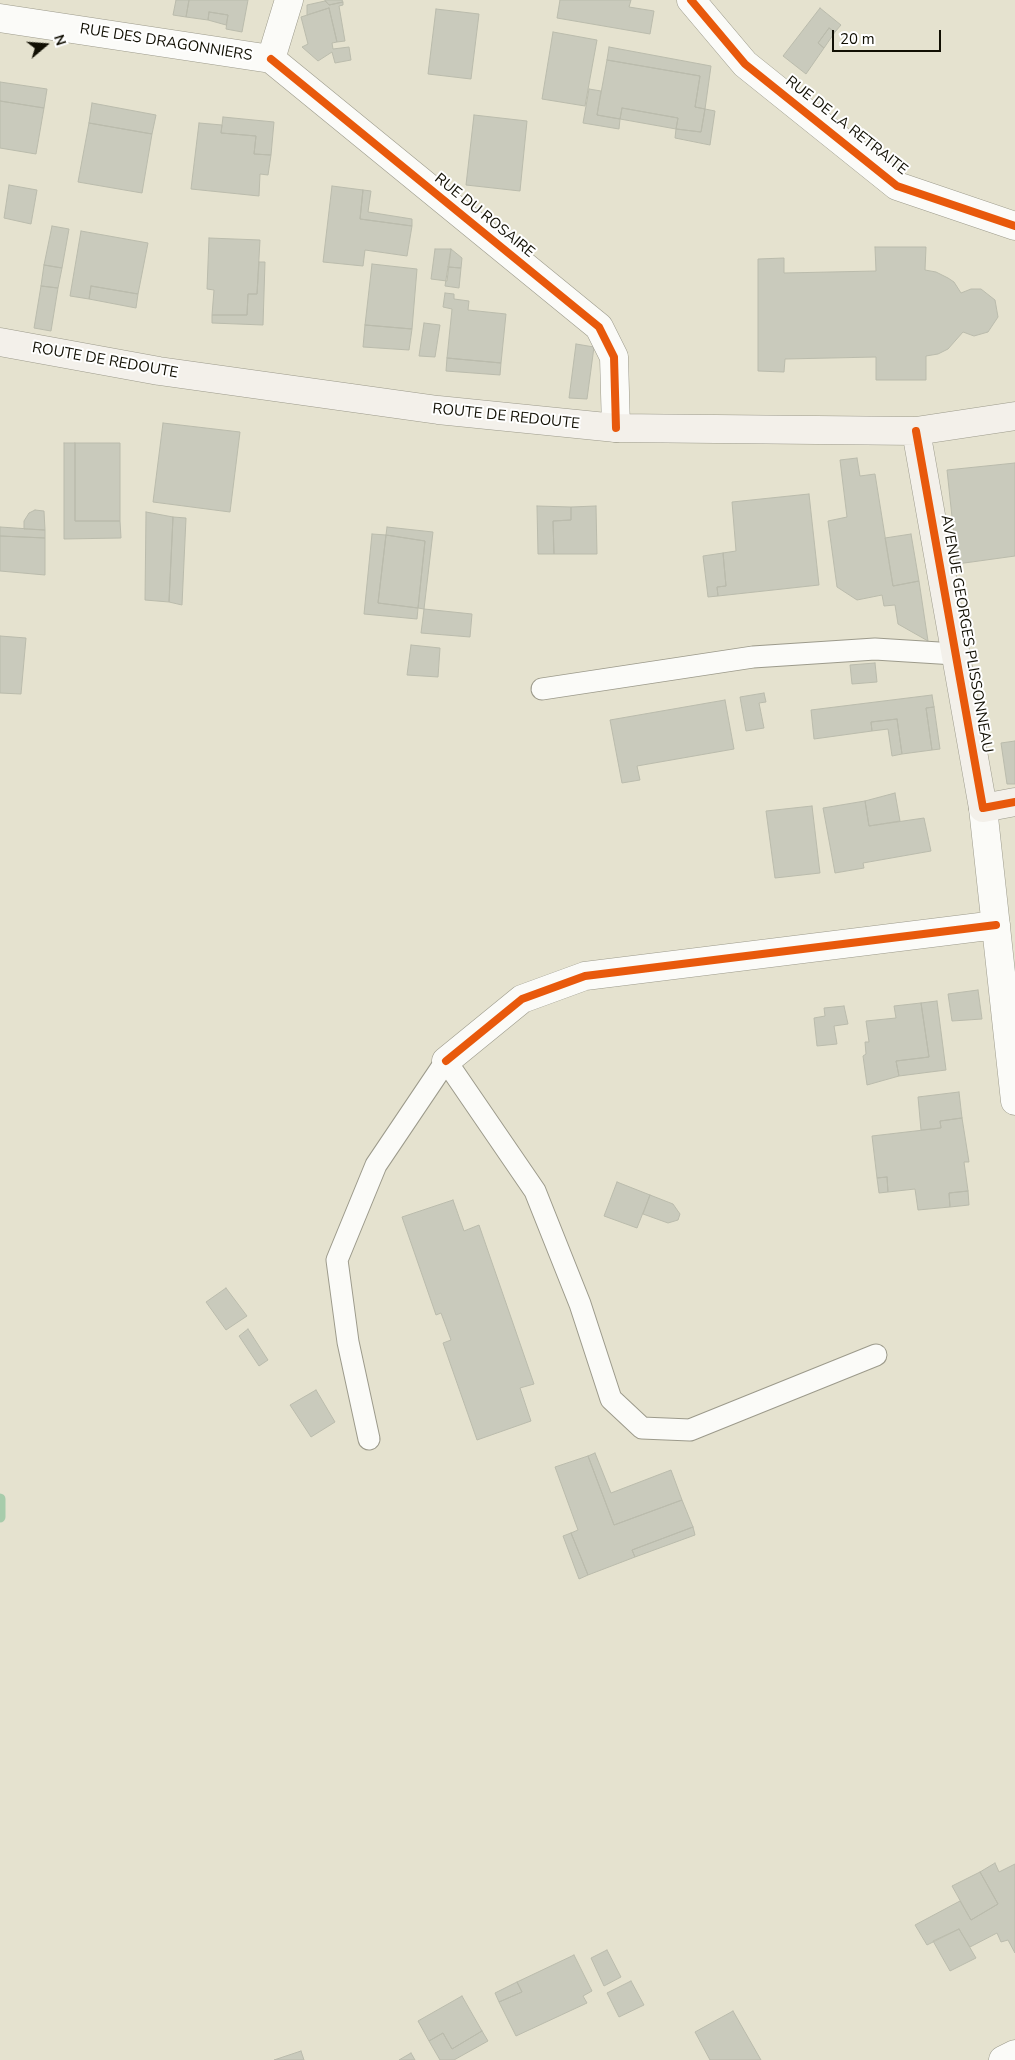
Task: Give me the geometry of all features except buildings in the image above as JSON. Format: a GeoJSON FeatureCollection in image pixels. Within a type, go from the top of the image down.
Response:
{"type":"FeatureCollection","features":[{"type":"Feature","properties":{"kind":"main road","name":"ROUTE DE REDOUTE"},"geometry":{"type":"LineString","coordinates":[[0,342],[168,373],[438,410],[616,428],[916,431],[1015,416]]}},
{"type":"Feature","properties":{"kind":"main road","name":"AVENUE GEORGES PLISSONNEAU"},"geometry":{"type":"LineString","coordinates":[[916,431],[983,808]]}},
{"type":"Feature","properties":{"kind":"main road"},"geometry":{"type":"LineString","coordinates":[[983,808],[1015,802]]}},
{"type":"Feature","properties":{"kind":"street","name":"RUE DES DRAGONNIERS"},"geometry":{"type":"LineString","coordinates":[[0,18],[271,59],[289,0]]}},
{"type":"Feature","properties":{"kind":"street","name":"RUE DE LA RETRAITE"},"geometry":{"type":"LineString","coordinates":[[691,0],[746,64],[897,186],[1015,226]]}},
{"type":"Feature","properties":{"kind":"street","name":"RUE DU ROSAIRE"},"geometry":{"type":"LineString","coordinates":[[271,59],[598,327],[614,357],[616,428]]}},
{"type":"Feature","properties":{"kind":"street"},"geometry":{"type":"LineString","coordinates":[[983,808],[1015,1101]]}},
{"type":"Feature","properties":{"kind":"street"},"geometry":{"type":"LineString","coordinates":[[446,1061],[522,999],[586,976],[996,926]]}},
{"type":"Feature","properties":{"kind":"street"},"geometry":{"type":"LineString","coordinates":[[1003,2060],[1015,2054]]}},
{"type":"Feature","properties":{"kind":"lane"},"geometry":{"type":"LineString","coordinates":[[542,689],[753,658],[875,648],[955,654]]}},
{"type":"Feature","properties":{"kind":"lane"},"geometry":{"type":"LineString","coordinates":[[369,1438],[348,1342],[337,1260],[376,1165],[446,1061],[535,1192],[580,1304],[611,1399],[642,1428],[690,1430],[876,1355]]}},
{"type":"Feature","properties":{"kind":"waterway"},"geometry":{"type":"LineString","coordinates":[[0,1499],[0,1517]]}},
{"type":"Feature","properties":{"kind":"cycle path"},"geometry":{"type":"LineString","coordinates":[[691,0],[745,64],[897,186],[1015,226]]}},
{"type":"Feature","properties":{"kind":"cycle path"},"geometry":{"type":"LineString","coordinates":[[271,59],[599,327],[614,357],[616,428]]}},
{"type":"Feature","properties":{"kind":"cycle path"},"geometry":{"type":"LineString","coordinates":[[916,431],[983,808],[1015,802]]}},
{"type":"Feature","properties":{"kind":"cycle path"},"geometry":{"type":"LineString","coordinates":[[446,1061],[522,999],[585,976],[996,925]]}}]}
